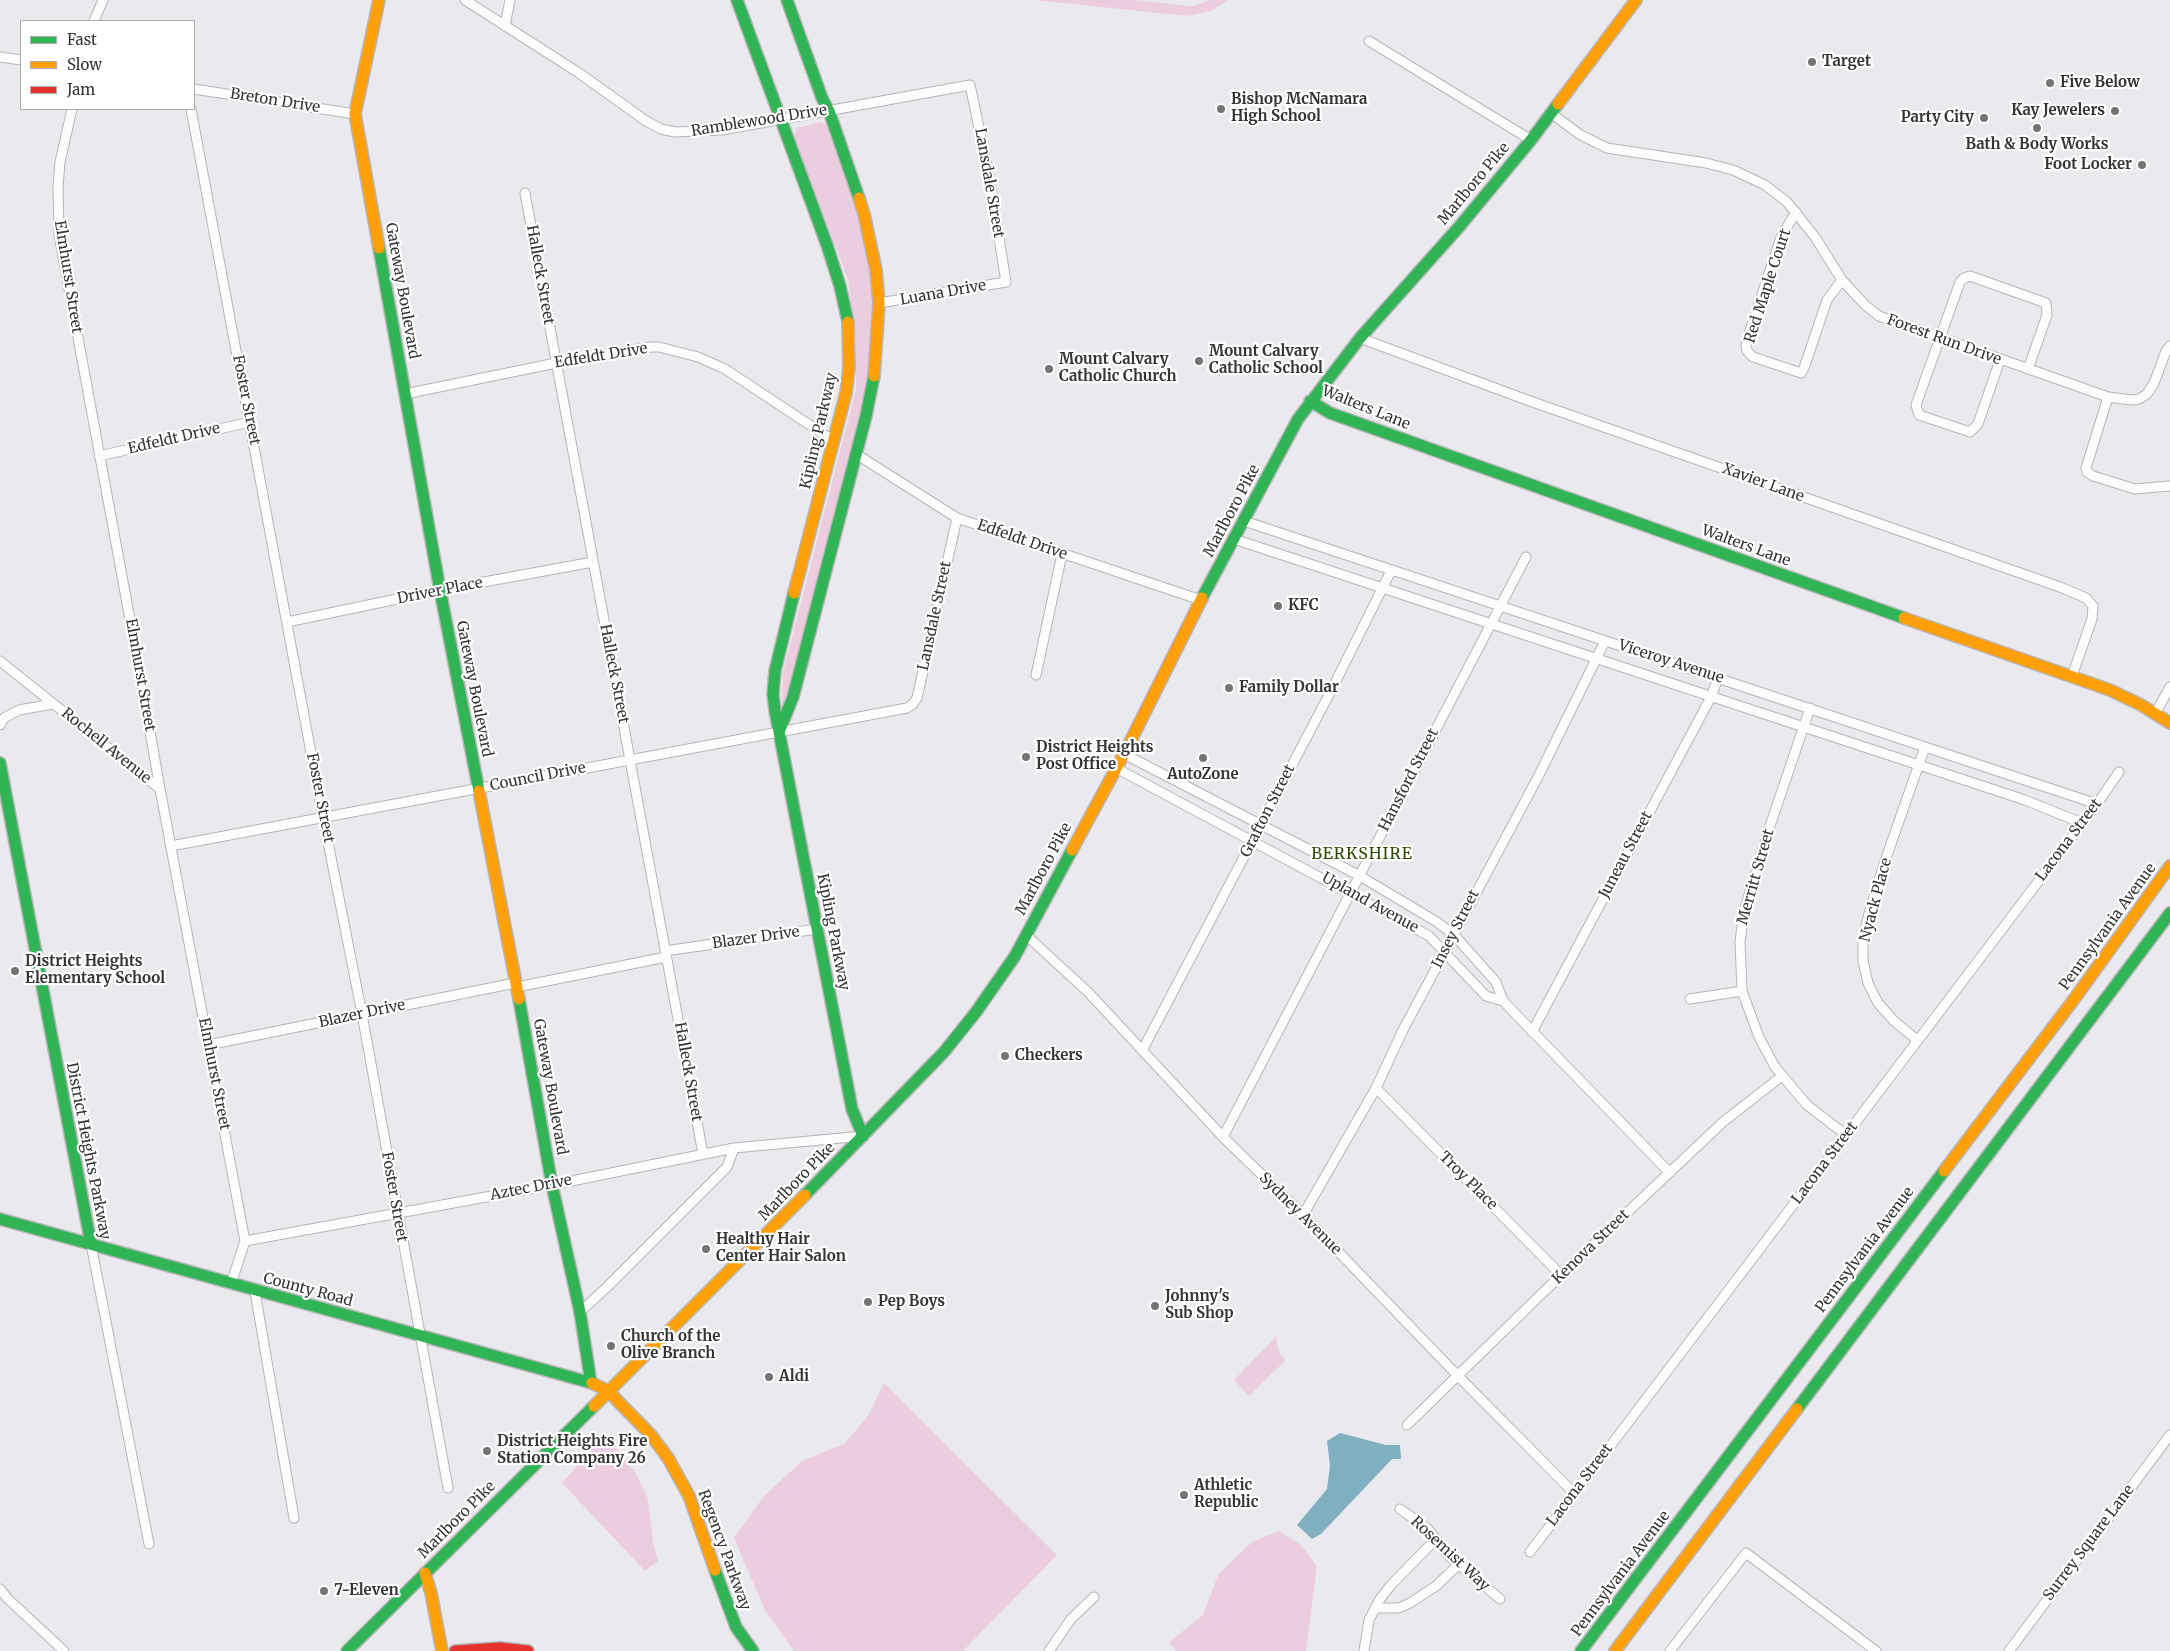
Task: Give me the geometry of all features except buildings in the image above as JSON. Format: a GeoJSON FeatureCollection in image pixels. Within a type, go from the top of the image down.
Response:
{"type":"FeatureCollection","features":[{"type":"Feature","properties":{"kind":"main road","name":"Gateway Boulevard"},"geometry":{"type":"LineString","coordinates":[[379,0],[355,114],[440,590],[516,985],[552,1185],[580,1312],[591,1383]]}},
{"type":"Feature","properties":{"kind":"main road","name":"Kipling Parkway"},"geometry":{"type":"LineString","coordinates":[[737,0],[827,245],[845,308],[849,346],[846,393],[775,670],[774,703],[852,1109],[863,1136]]}},
{"type":"Feature","properties":{"kind":"main road"},"geometry":{"type":"LineString","coordinates":[[779,732],[793,697],[866,416],[876,363],[879,303],[876,270],[864,214],[787,0]]}},
{"type":"Feature","properties":{"kind":"main road","name":"Marlboro Pike"},"geometry":{"type":"LineString","coordinates":[[347,1651],[760,1241],[863,1136],[944,1052],[988,997],[1026,935],[1124,754],[1200,600],[1298,419],[1360,338],[1459,227],[1531,140],[1636,0]]}},
{"type":"Feature","properties":{"kind":"main road","name":"Walters Lane"},"geometry":{"type":"LineString","coordinates":[[1310,401],[1330,413],[1970,642],[2110,690],[2170,723]]}},
{"type":"Feature","properties":{"kind":"main road","name":"District Heights Parkway"},"geometry":{"type":"LineString","coordinates":[[0,763],[91,1244]]}},
{"type":"Feature","properties":{"kind":"main road","name":"Pennsylvania Avenue"},"geometry":{"type":"LineString","coordinates":[[1581,1651],[2080,991],[2170,866]]}},
{"type":"Feature","properties":{"kind":"main road"},"geometry":{"type":"LineString","coordinates":[[1615,1651],[2170,913]]}},
{"type":"Feature","properties":{"kind":"main road","name":"County Road"},"geometry":{"type":"LineString","coordinates":[[0,1219],[255,1292],[591,1383],[608,1391]]}},
{"type":"Feature","properties":{"kind":"main road","name":"Regency Parkway"},"geometry":{"type":"LineString","coordinates":[[608,1391],[651,1435],[668,1458],[690,1499],[728,1609],[736,1627],[753,1651]]}},
{"type":"Feature","properties":{"kind":"main road"},"geometry":{"type":"LineString","coordinates":[[425,1573],[431,1593],[442,1651]]}},
{"type":"Feature","properties":{"kind":"main road"},"geometry":{"type":"LineString","coordinates":[[455,1651],[500,1648],[528,1651]]}},
{"type":"Feature","properties":{"kind":"street"},"geometry":{"type":"LineString","coordinates":[[94,20],[103,0]]}},
{"type":"Feature","properties":{"kind":"street","name":"Ramblewood Drive"},"geometry":{"type":"LineString","coordinates":[[465,0],[579,73],[646,121],[667,131],[696,133],[781,120],[970,85]]}},
{"type":"Feature","properties":{"kind":"street"},"geometry":{"type":"LineString","coordinates":[[505,26],[510,0]]}},
{"type":"Feature","properties":{"kind":"street"},"geometry":{"type":"LineString","coordinates":[[1369,41],[1531,140]]}},
{"type":"Feature","properties":{"kind":"street"},"geometry":{"type":"LineString","coordinates":[[0,56],[20,60]]}},
{"type":"Feature","properties":{"kind":"street","name":"Lansdale Street"},"geometry":{"type":"LineString","coordinates":[[970,85],[989,175],[1006,282]]}},
{"type":"Feature","properties":{"kind":"street","name":"Breton Drive"},"geometry":{"type":"LineString","coordinates":[[195,89],[355,114]]}},
{"type":"Feature","properties":{"kind":"street","name":"Elmhurst Street"},"geometry":{"type":"LineString","coordinates":[[72,110],[60,171],[58,224],[160,789],[245,1241]]}},
{"type":"Feature","properties":{"kind":"street","name":"Foster Street"},"geometry":{"type":"LineString","coordinates":[[191,110],[323,817],[362,1014],[448,1488]]}},
{"type":"Feature","properties":{"kind":"street","name":"Forest Run Drive"},"geometry":{"type":"LineString","coordinates":[[1551,113],[1579,134],[1607,148],[1685,158],[1732,170],[1765,185],[1787,202],[1796,212],[1815,237],[1842,280],[1879,316],[2108,397],[2131,400],[2139,399],[2147,394],[2154,383],[2166,351],[2170,346]]}},
{"type":"Feature","properties":{"kind":"street","name":"Halleck Street"},"geometry":{"type":"LineString","coordinates":[[525,193],[703,1154]]}},
{"type":"Feature","properties":{"kind":"street","name":"Red Maple Court"},"geometry":{"type":"LineString","coordinates":[[1796,212],[1781,237],[1748,337],[1747,351],[1753,357],[1801,373],[1828,300],[1842,280]]}},
{"type":"Feature","properties":{"kind":"street"},"geometry":{"type":"LineString","coordinates":[[2000,360],[1978,424],[1970,432],[1919,415],[1916,405],[1960,282],[1964,278],[1970,276],[2046,303],[2047,315],[2028,369]]}},
{"type":"Feature","properties":{"kind":"street","name":"Luana Drive"},"geometry":{"type":"LineString","coordinates":[[879,303],[1006,282]]}},
{"type":"Feature","properties":{"kind":"street","name":"Xavier Lane"},"geometry":{"type":"LineString","coordinates":[[1360,338],[1527,400],[2060,587],[2086,598],[2093,606],[2092,619],[2072,676]]}},
{"type":"Feature","properties":{"kind":"street","name":"Edfeldt Drive"},"geometry":{"type":"LineString","coordinates":[[405,394],[556,363],[651,347],[698,357],[725,369],[834,441]]}},
{"type":"Feature","properties":{"kind":"street"},"geometry":{"type":"LineString","coordinates":[[2108,397],[2086,464],[2087,472],[2135,489],[2170,486]]}},
{"type":"Feature","properties":{"kind":"street","name":"Edfeldt Drive"},"geometry":{"type":"LineString","coordinates":[[99,456],[250,422]]}},
{"type":"Feature","properties":{"kind":"street","name":"Edfeldt Drive"},"geometry":{"type":"LineString","coordinates":[[856,454],[957,518],[1200,600]]}},
{"type":"Feature","properties":{"kind":"street","name":"Lansdale Street"},"geometry":{"type":"LineString","coordinates":[[904,708],[913,704],[918,698],[957,518]]}},
{"type":"Feature","properties":{"kind":"street","name":"Viceroy Avenue"},"geometry":{"type":"LineString","coordinates":[[1244,521],[2097,804]]}},
{"type":"Feature","properties":{"kind":"street","name":"Viceroy Avenue"},"geometry":{"type":"LineString","coordinates":[[1234,539],[2025,800],[2082,823]]}},
{"type":"Feature","properties":{"kind":"street"},"geometry":{"type":"LineString","coordinates":[[1036,675],[1062,554]]}},
{"type":"Feature","properties":{"kind":"street","name":"Hansford Street"},"geometry":{"type":"LineString","coordinates":[[1223,1137],[1526,557]]}},
{"type":"Feature","properties":{"kind":"street","name":"Driver Place"},"geometry":{"type":"LineString","coordinates":[[287,622],[440,590],[593,562]]}},
{"type":"Feature","properties":{"kind":"street","name":"Grafton Street"},"geometry":{"type":"LineString","coordinates":[[1143,1049],[1391,571]]}},
{"type":"Feature","properties":{"kind":"street","name":"Insey Street"},"geometry":{"type":"LineString","coordinates":[[1303,1215],[1376,1088],[1403,1030],[1445,954],[1597,660],[1605,641]]}},
{"type":"Feature","properties":{"kind":"street","name":"Rochell Avenue"},"geometry":{"type":"LineString","coordinates":[[0,661],[160,789]]}},
{"type":"Feature","properties":{"kind":"street","name":"Juneau Street"},"geometry":{"type":"LineString","coordinates":[[1532,1032],[1711,696],[1718,678]]}},
{"type":"Feature","properties":{"kind":"street"},"geometry":{"type":"LineString","coordinates":[[2155,714],[2170,687]]}},
{"type":"Feature","properties":{"kind":"street","name":"Rochell Avenue"},"geometry":{"type":"LineString","coordinates":[[0,725],[4,718],[19,710],[53,704]]}},
{"type":"Feature","properties":{"kind":"street","name":"Council Drive"},"geometry":{"type":"LineString","coordinates":[[171,846],[904,708]]}},
{"type":"Feature","properties":{"kind":"street","name":"Merritt Street"},"geometry":{"type":"LineString","coordinates":[[1810,708],[1751,885],[1744,912],[1740,941],[1742,990],[1764,1049],[1782,1076],[1807,1105],[1846,1135]]}},
{"type":"Feature","properties":{"kind":"street","name":"Nyack Place"},"geometry":{"type":"LineString","coordinates":[[1917,1040],[1894,1021],[1878,1004],[1868,983],[1862,961],[1863,940],[1868,917],[1885,861],[1925,747]]}},
{"type":"Feature","properties":{"kind":"street","name":"Upland Avenue"},"geometry":{"type":"LineString","coordinates":[[1124,754],[1360,876],[1437,922],[1454,935],[1496,982],[1502,1001],[1669,1172]]}},
{"type":"Feature","properties":{"kind":"street","name":"Upland Avenue"},"geometry":{"type":"LineString","coordinates":[[1116,768],[1429,936],[1486,996],[1502,1001]]}},
{"type":"Feature","properties":{"kind":"street","name":"Lacona Street"},"geometry":{"type":"LineString","coordinates":[[1530,1552],[2097,804],[2119,772]]}},
{"type":"Feature","properties":{"kind":"street","name":"Blazer Drive"},"geometry":{"type":"LineString","coordinates":[[208,1045],[666,954],[818,929]]}},
{"type":"Feature","properties":{"kind":"street","name":"Sydney Avenue"},"geometry":{"type":"LineString","coordinates":[[1026,935],[1088,992],[1223,1137],[1303,1215],[1574,1493]]}},
{"type":"Feature","properties":{"kind":"street"},"geometry":{"type":"LineString","coordinates":[[1690,999],[1742,990]]}},
{"type":"Feature","properties":{"kind":"street","name":"Kenova Street"},"geometry":{"type":"LineString","coordinates":[[1407,1426],[1560,1275],[1669,1172],[1744,1104],[1782,1076]]}},
{"type":"Feature","properties":{"kind":"street","name":"Troy Place"},"geometry":{"type":"LineString","coordinates":[[1376,1088],[1560,1275]]}},
{"type":"Feature","properties":{"kind":"street","name":"Aztec Drive"},"geometry":{"type":"LineString","coordinates":[[245,1241],[552,1185],[734,1148],[863,1136]]}},
{"type":"Feature","properties":{"kind":"street"},"geometry":{"type":"LineString","coordinates":[[580,1312],[727,1167],[734,1148]]}},
{"type":"Feature","properties":{"kind":"street"},"geometry":{"type":"LineString","coordinates":[[231,1284],[245,1241]]}},
{"type":"Feature","properties":{"kind":"street","name":"District Heights Parkway"},"geometry":{"type":"LineString","coordinates":[[91,1244],[148,1544]]}},
{"type":"Feature","properties":{"kind":"street"},"geometry":{"type":"LineString","coordinates":[[255,1292],[294,1518]]}},
{"type":"Feature","properties":{"kind":"street","name":"Surrey Square Lane"},"geometry":{"type":"LineString","coordinates":[[2008,1651],[2170,1435]]}},
{"type":"Feature","properties":{"kind":"street","name":"Rosemist Way"},"geometry":{"type":"LineString","coordinates":[[1400,1509],[1423,1524],[1458,1564],[1500,1599]]}},
{"type":"Feature","properties":{"kind":"street"},"geometry":{"type":"LineString","coordinates":[[1364,1651],[1369,1620],[1375,1608],[1391,1585],[1436,1539]]}},
{"type":"Feature","properties":{"kind":"street"},"geometry":{"type":"LineString","coordinates":[[1670,1651],[1746,1553],[1876,1651]]}},
{"type":"Feature","properties":{"kind":"street"},"geometry":{"type":"LineString","coordinates":[[1375,1608],[1399,1608],[1410,1604],[1436,1586],[1458,1564]]}},
{"type":"Feature","properties":{"kind":"street"},"geometry":{"type":"LineString","coordinates":[[0,1589],[7,1598],[64,1651]]}},
{"type":"Feature","properties":{"kind":"street"},"geometry":{"type":"LineString","coordinates":[[1053,1649],[1071,1619],[1094,1597]]}},
{"type":"Feature","properties":{"kind":"shaded area"},"geometry":{"type":"Polygon","coordinates":[[[1035,0],[1135,0],[1194,6],[1210,0],[1228,0],[1211,11],[1187,16],[1035,0]]]}},
{"type":"Feature","properties":{"kind":"shaded area"},"geometry":{"type":"Polygon","coordinates":[[[821,122],[827,125],[860,216],[870,259],[875,296],[875,341],[860,427],[785,709],[782,706],[783,672],[856,389],[856,339],[848,279],[794,137],[796,128],[821,122]]]}},
{"type":"Feature","properties":{"kind":"shaded area"},"geometry":{"type":"Polygon","coordinates":[[[1276,1337],[1279,1353],[1286,1360],[1249,1396],[1234,1380],[1276,1337]]]}},
{"type":"Feature","properties":{"kind":"shaded area"},"geometry":{"type":"Polygon","coordinates":[[[884,1383],[1057,1555],[963,1651],[794,1651],[765,1610],[734,1538],[764,1496],[802,1461],[844,1444],[868,1416],[884,1383]]]}},
{"type":"Feature","properties":{"kind":"shaded area"},"geometry":{"type":"Polygon","coordinates":[[[606,1440],[618,1450],[636,1474],[648,1499],[653,1542],[658,1561],[645,1571],[562,1483],[596,1445],[606,1440]]]}},
{"type":"Feature","properties":{"kind":"shaded area"},"geometry":{"type":"Polygon","coordinates":[[[1279,1531],[1301,1545],[1317,1566],[1306,1651],[1176,1651],[1169,1642],[1203,1615],[1218,1575],[1252,1542],[1279,1531]]]}},
{"type":"Feature","properties":{"kind":"water"},"geometry":{"type":"Polygon","coordinates":[[[1340,1433],[1386,1445],[1400,1445],[1401,1459],[1392,1459],[1321,1534],[1312,1539],[1297,1525],[1327,1489],[1330,1466],[1327,1441],[1340,1433]]]}},
{"type":"Feature","properties":{"kind":"traffic: fast"},"geometry":{"type":"LineString","coordinates":[[737,0],[827,245],[840,286],[848,322]]}},
{"type":"Feature","properties":{"kind":"traffic: fast"},"geometry":{"type":"LineString","coordinates":[[787,0],[822,98],[829,111],[859,198]]}},
{"type":"Feature","properties":{"kind":"traffic: fast"},"geometry":{"type":"LineString","coordinates":[[1202,598],[1298,419],[1360,338],[1459,227],[1531,140],[1558,104]]}},
{"type":"Feature","properties":{"kind":"traffic: fast"},"geometry":{"type":"LineString","coordinates":[[379,248],[440,590],[479,791]]}},
{"type":"Feature","properties":{"kind":"traffic: fast"},"geometry":{"type":"LineString","coordinates":[[779,732],[793,697],[866,416],[874,376]]}},
{"type":"Feature","properties":{"kind":"traffic: fast"},"geometry":{"type":"LineString","coordinates":[[1310,401],[1330,413],[1904,618]]}},
{"type":"Feature","properties":{"kind":"traffic: fast"},"geometry":{"type":"LineString","coordinates":[[794,593],[775,671],[773,694],[775,711],[852,1109],[863,1136]]}},
{"type":"Feature","properties":{"kind":"traffic: fast"},"geometry":{"type":"LineString","coordinates":[[0,763],[91,1244]]}},
{"type":"Feature","properties":{"kind":"traffic: fast"},"geometry":{"type":"LineString","coordinates":[[805,1195],[944,1052],[976,1012],[1015,956],[1072,850]]}},
{"type":"Feature","properties":{"kind":"traffic: fast"},"geometry":{"type":"LineString","coordinates":[[1797,1409],[2170,913]]}},
{"type":"Feature","properties":{"kind":"traffic: fast"},"geometry":{"type":"LineString","coordinates":[[519,999],[552,1185],[580,1312],[591,1383]]}},
{"type":"Feature","properties":{"kind":"traffic: fast"},"geometry":{"type":"LineString","coordinates":[[1581,1651],[1944,1171]]}},
{"type":"Feature","properties":{"kind":"traffic: fast"},"geometry":{"type":"LineString","coordinates":[[0,1219],[592,1383]]}},
{"type":"Feature","properties":{"kind":"traffic: fast"},"geometry":{"type":"LineString","coordinates":[[347,1651],[594,1406]]}},
{"type":"Feature","properties":{"kind":"traffic: fast"},"geometry":{"type":"LineString","coordinates":[[715,1570],[736,1627],[753,1651]]}},
{"type":"Feature","properties":{"kind":"traffic: slow"},"geometry":{"type":"LineString","coordinates":[[379,0],[355,114],[379,248]]}},
{"type":"Feature","properties":{"kind":"traffic: slow"},"geometry":{"type":"LineString","coordinates":[[1558,104],[1636,0]]}},
{"type":"Feature","properties":{"kind":"traffic: slow"},"geometry":{"type":"LineString","coordinates":[[859,198],[876,270],[879,303],[874,376]]}},
{"type":"Feature","properties":{"kind":"traffic: slow"},"geometry":{"type":"LineString","coordinates":[[794,593],[846,393],[849,368],[848,322]]}},
{"type":"Feature","properties":{"kind":"traffic: slow"},"geometry":{"type":"LineString","coordinates":[[1072,850],[1124,754],[1202,598]]}},
{"type":"Feature","properties":{"kind":"traffic: slow"},"geometry":{"type":"LineString","coordinates":[[1904,618],[2110,690],[2141,705],[2170,723]]}},
{"type":"Feature","properties":{"kind":"traffic: slow"},"geometry":{"type":"LineString","coordinates":[[479,791],[519,999]]}},
{"type":"Feature","properties":{"kind":"traffic: slow"},"geometry":{"type":"LineString","coordinates":[[1944,1171],[2075,998],[2170,866]]}},
{"type":"Feature","properties":{"kind":"traffic: slow"},"geometry":{"type":"LineString","coordinates":[[594,1406],[805,1195]]}},
{"type":"Feature","properties":{"kind":"traffic: slow"},"geometry":{"type":"LineString","coordinates":[[592,1383],[608,1391],[651,1435],[668,1458],[689,1496],[715,1570]]}},
{"type":"Feature","properties":{"kind":"traffic: slow"},"geometry":{"type":"LineString","coordinates":[[1615,1651],[1797,1409]]}},
{"type":"Feature","properties":{"kind":"traffic: slow"},"geometry":{"type":"LineString","coordinates":[[425,1573],[431,1593],[442,1651]]}},
{"type":"Feature","properties":{"kind":"traffic: jam"},"geometry":{"type":"LineString","coordinates":[[455,1651],[500,1648],[528,1651]]}},
{"type":"Feature","properties":{"kind":"place","name":"Target"},"geometry":{"type":"Point","coordinates":[1812,62]}},
{"type":"Feature","properties":{"kind":"place","name":"Five Below"},"geometry":{"type":"Point","coordinates":[2050,83]}},
{"type":"Feature","properties":{"kind":"place","name":"Bishop McNamara High School"},"geometry":{"type":"Point","coordinates":[1221,109]}},
{"type":"Feature","properties":{"kind":"place","name":"Kay Jewelers"},"geometry":{"type":"Point","coordinates":[2115,111]}},
{"type":"Feature","properties":{"kind":"place","name":"Party City"},"geometry":{"type":"Point","coordinates":[1984,118]}},
{"type":"Feature","properties":{"kind":"place","name":"Bath & Body Works"},"geometry":{"type":"Point","coordinates":[2037,128]}},
{"type":"Feature","properties":{"kind":"place","name":"Foot Locker"},"geometry":{"type":"Point","coordinates":[2142,165]}},
{"type":"Feature","properties":{"kind":"place","name":"Mount Calvary Catholic School"},"geometry":{"type":"Point","coordinates":[1199,361]}},
{"type":"Feature","properties":{"kind":"place","name":"Mount Calvary Catholic Church"},"geometry":{"type":"Point","coordinates":[1049,369]}},
{"type":"Feature","properties":{"kind":"place","name":"KFC"},"geometry":{"type":"Point","coordinates":[1278,606]}},
{"type":"Feature","properties":{"kind":"place","name":"Family Dollar"},"geometry":{"type":"Point","coordinates":[1229,688]}},
{"type":"Feature","properties":{"kind":"place","name":"District Heights Post Office"},"geometry":{"type":"Point","coordinates":[1026,757]}},
{"type":"Feature","properties":{"kind":"place","name":"AutoZone"},"geometry":{"type":"Point","coordinates":[1203,758]}},
{"type":"Feature","properties":{"kind":"place","name":"District Heights Elementary School"},"geometry":{"type":"Point","coordinates":[15,971]}},
{"type":"Feature","properties":{"kind":"place","name":"Checkers"},"geometry":{"type":"Point","coordinates":[1005,1056]}},
{"type":"Feature","properties":{"kind":"place","name":"Healthy Hair Center Hair Salon"},"geometry":{"type":"Point","coordinates":[706,1249]}},
{"type":"Feature","properties":{"kind":"place","name":"Pep Boys"},"geometry":{"type":"Point","coordinates":[868,1302]}},
{"type":"Feature","properties":{"kind":"place","name":"Johnny's Sub Shop"},"geometry":{"type":"Point","coordinates":[1155,1306]}},
{"type":"Feature","properties":{"kind":"place","name":"Church of the Olive Branch"},"geometry":{"type":"Point","coordinates":[611,1346]}},
{"type":"Feature","properties":{"kind":"place","name":"Aldi"},"geometry":{"type":"Point","coordinates":[769,1377]}},
{"type":"Feature","properties":{"kind":"place","name":"District Heights Fire Station Company 26"},"geometry":{"type":"Point","coordinates":[487,1451]}},
{"type":"Feature","properties":{"kind":"place","name":"Athletic Republic"},"geometry":{"type":"Point","coordinates":[1184,1495]}},
{"type":"Feature","properties":{"kind":"place","name":"7-Eleven"},"geometry":{"type":"Point","coordinates":[324,1591]}},
{"type":"Feature","properties":{"kind":"district","name":"BERKSHIRE"},"geometry":{"type":"Point","coordinates":[1362,854]}}]}
